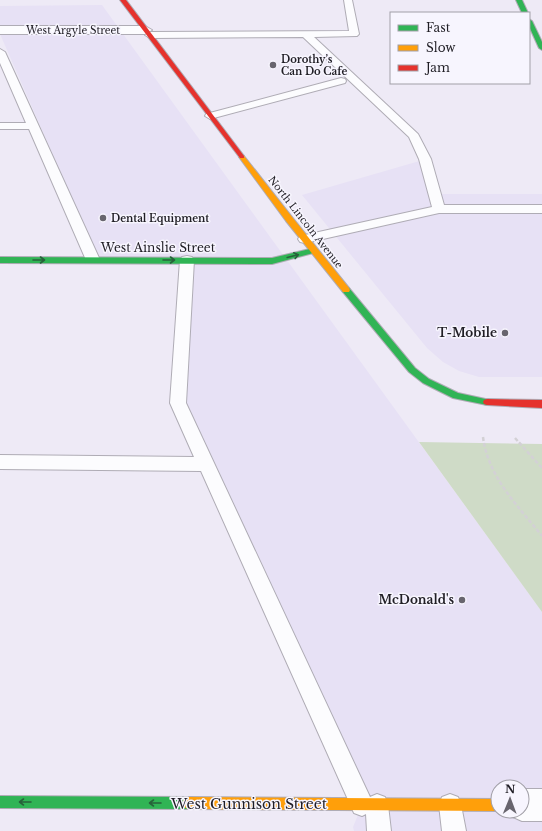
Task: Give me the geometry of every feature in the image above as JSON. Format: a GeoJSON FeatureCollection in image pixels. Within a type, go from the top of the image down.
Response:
{"type":"FeatureCollection","features":[{"type":"Feature","properties":{"kind":"main road","name":"North Lincoln Avenue"},"geometry":{"type":"LineString","coordinates":[[123,0],[305,239],[404,362],[418,376],[452,395],[487,403],[542,404]]}},
{"type":"Feature","properties":{"kind":"main road"},"geometry":{"type":"LineString","coordinates":[[519,0],[525,12]]}},
{"type":"Feature","properties":{"kind":"main road"},"geometry":{"type":"LineString","coordinates":[[530,23],[542,48]]}},
{"type":"Feature","properties":{"kind":"main road","name":"West Ainslie Street"},"geometry":{"type":"LineString","coordinates":[[0,260],[272,261],[314,250]]}},
{"type":"Feature","properties":{"kind":"main road","name":"West Gunnison Street"},"geometry":{"type":"LineString","coordinates":[[0,802],[490,805]]}},
{"type":"Feature","properties":{"kind":"street","name":"West Argyle Street"},"geometry":{"type":"LineString","coordinates":[[0,30],[147,32]]}},
{"type":"Feature","properties":{"kind":"street"},"geometry":{"type":"LineString","coordinates":[[530,805],[542,805]]}},
{"type":"Feature","properties":{"kind":"lane"},"geometry":{"type":"LineString","coordinates":[[147,32],[354,34],[348,0]]}},
{"type":"Feature","properties":{"kind":"lane"},"geometry":{"type":"LineString","coordinates":[[305,34],[414,136],[426,158],[439,210]]}},
{"type":"Feature","properties":{"kind":"lane"},"geometry":{"type":"LineString","coordinates":[[0,52],[93,260]]}},
{"type":"Feature","properties":{"kind":"lane"},"geometry":{"type":"LineString","coordinates":[[210,116],[341,81]]}},
{"type":"Feature","properties":{"kind":"lane"},"geometry":{"type":"LineString","coordinates":[[0,126],[34,126]]}},
{"type":"Feature","properties":{"kind":"lane"},"geometry":{"type":"LineString","coordinates":[[305,239],[439,210],[542,209]]}},
{"type":"Feature","properties":{"kind":"lane"},"geometry":{"type":"LineString","coordinates":[[187,260],[178,404],[205,464],[369,805],[379,831]]}},
{"type":"Feature","properties":{"kind":"lane"},"geometry":{"type":"LineString","coordinates":[[0,462],[205,464]]}},
{"type":"Feature","properties":{"kind":"lane"},"geometry":{"type":"LineString","coordinates":[[450,805],[454,831]]}},
{"type":"Feature","properties":{"kind":"path"},"geometry":{"type":"LineString","coordinates":[[483,437],[483,448],[490,469],[542,536]]}},
{"type":"Feature","properties":{"kind":"path"},"geometry":{"type":"LineString","coordinates":[[515,438],[542,468]]}},
{"type":"Feature","properties":{"kind":"shaded area"},"geometry":{"type":"Polygon","coordinates":[[[102,5],[542,612],[542,831],[354,831],[353,827],[365,798],[182,400],[191,257],[98,258],[0,34],[0,6],[102,5]]]}},
{"type":"Feature","properties":{"kind":"shaded area"},"geometry":{"type":"Polygon","coordinates":[[[423,160],[430,194],[542,194],[542,377],[479,377],[459,371],[443,362],[427,348],[302,195],[423,160]]]}},
{"type":"Feature","properties":{"kind":"green space"},"geometry":{"type":"Polygon","coordinates":[[[419,442],[542,444],[542,612],[419,442]]]}},
{"type":"Feature","properties":{"kind":"traffic: fast"},"geometry":{"type":"LineString","coordinates":[[519,0],[525,12]]}},
{"type":"Feature","properties":{"kind":"traffic: fast"},"geometry":{"type":"LineString","coordinates":[[530,23],[542,48]]}},
{"type":"Feature","properties":{"kind":"traffic: fast"},"geometry":{"type":"LineString","coordinates":[[0,260],[272,261],[314,250]]}},
{"type":"Feature","properties":{"kind":"traffic: fast"},"geometry":{"type":"LineString","coordinates":[[346,290],[412,370],[426,381],[456,396],[487,402]]}},
{"type":"Feature","properties":{"kind":"traffic: fast"},"geometry":{"type":"LineString","coordinates":[[0,802],[188,803]]}},
{"type":"Feature","properties":{"kind":"traffic: slow"},"geometry":{"type":"LineString","coordinates":[[242,157],[346,290]]}},
{"type":"Feature","properties":{"kind":"traffic: slow"},"geometry":{"type":"LineString","coordinates":[[188,803],[490,805]]}},
{"type":"Feature","properties":{"kind":"traffic: jam"},"geometry":{"type":"LineString","coordinates":[[123,0],[242,157]]}},
{"type":"Feature","properties":{"kind":"traffic: jam"},"geometry":{"type":"LineString","coordinates":[[487,402],[542,404]]}},
{"type":"Feature","properties":{"kind":"place","name":"Dorothy’s Can Do Cafe"},"geometry":{"type":"Point","coordinates":[273,65]}},
{"type":"Feature","properties":{"kind":"place","name":"Dental Equipment"},"geometry":{"type":"Point","coordinates":[103,218]}},
{"type":"Feature","properties":{"kind":"place","name":"T-Mobile"},"geometry":{"type":"Point","coordinates":[505,333]}},
{"type":"Feature","properties":{"kind":"place","name":"McDonald's"},"geometry":{"type":"Point","coordinates":[462,600]}}]}
